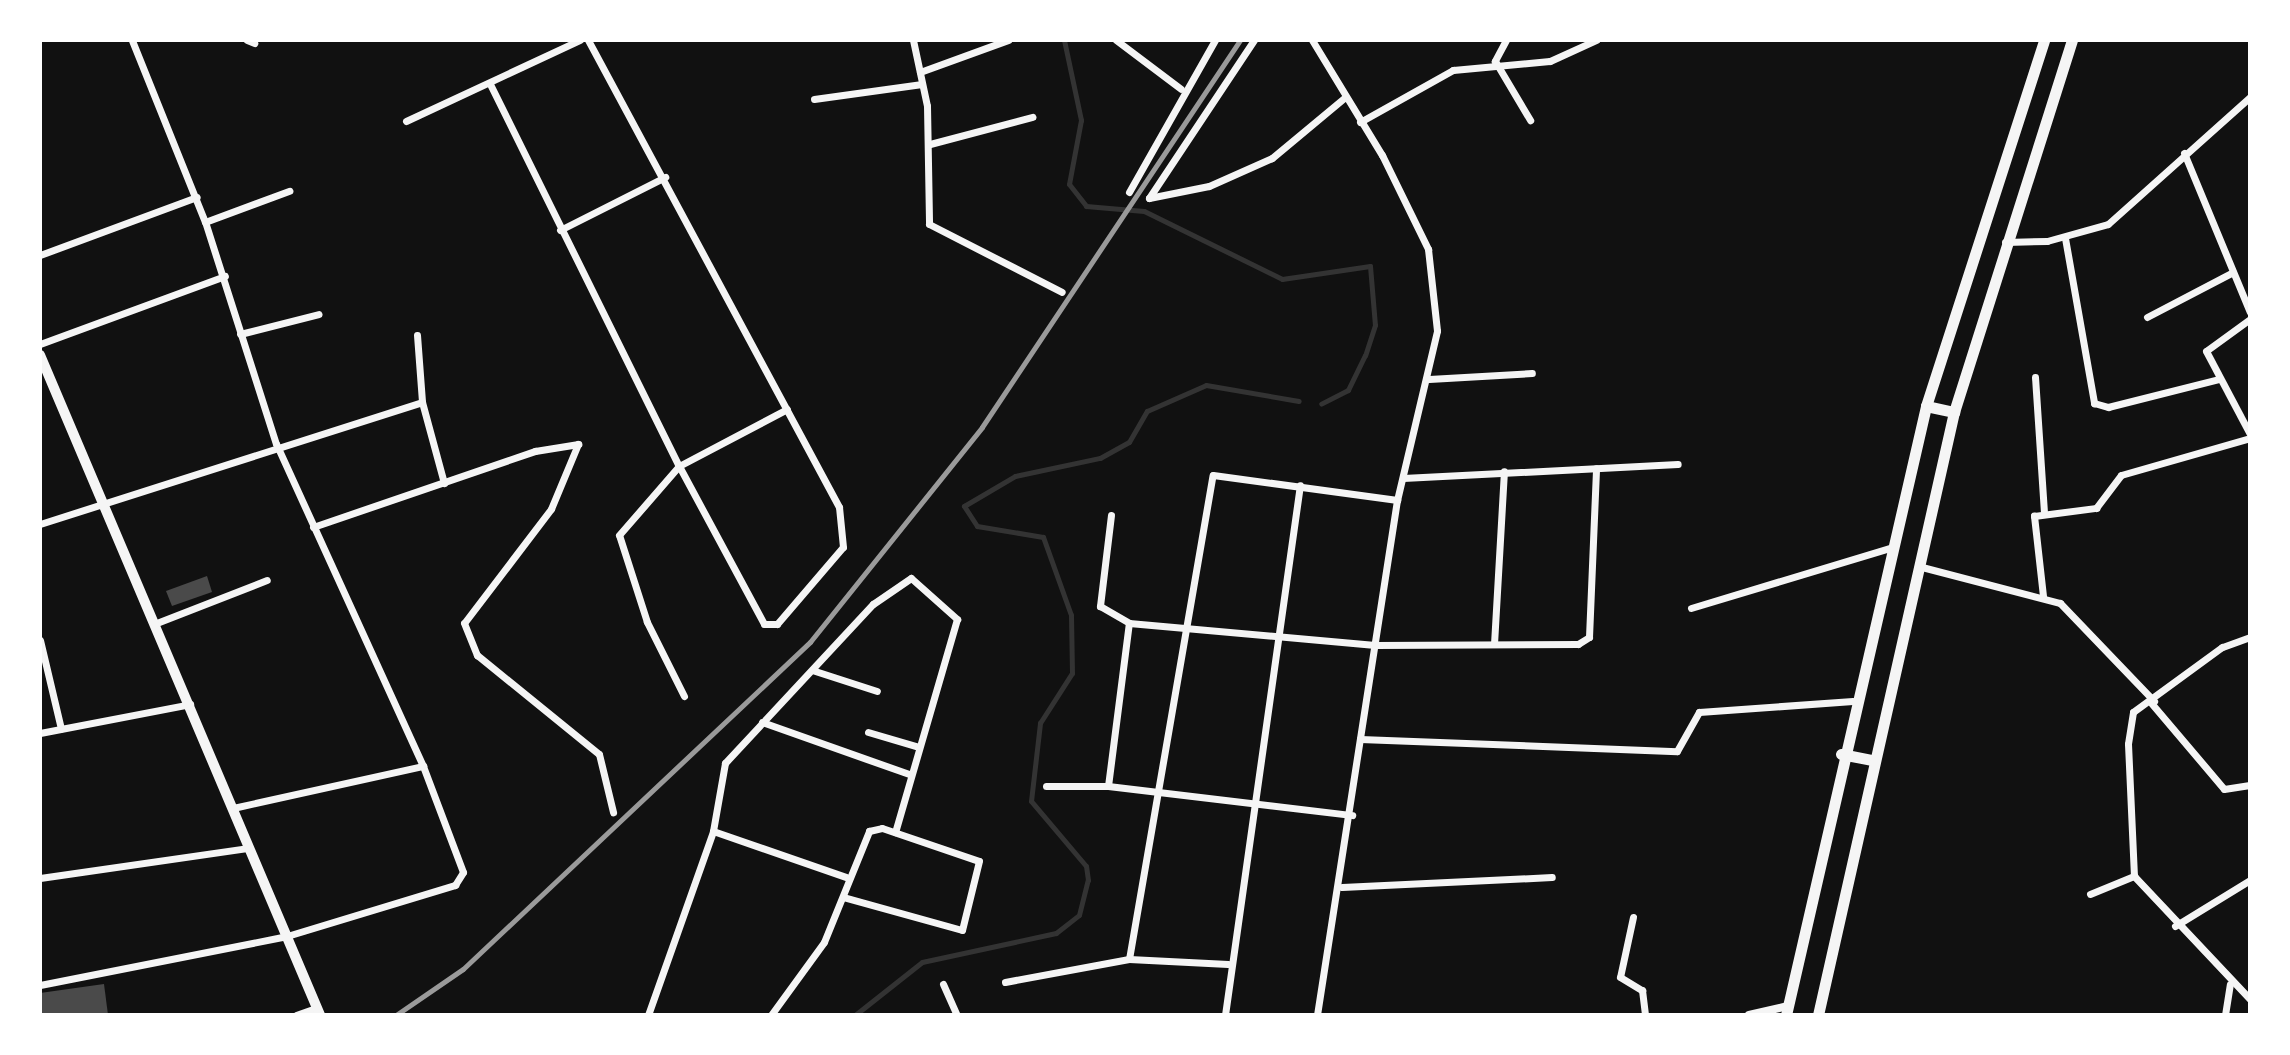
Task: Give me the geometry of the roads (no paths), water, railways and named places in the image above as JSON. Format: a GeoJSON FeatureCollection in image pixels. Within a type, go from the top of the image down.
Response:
{"type":"FeatureCollection","features":[{"type":"Feature","properties":{"kind":"main road"},"geometry":{"type":"LineString","coordinates":[[1786,1011],[1853,701],[1926,406],[2044,40]]}},
{"type":"Feature","properties":{"kind":"main road"},"geometry":{"type":"LineString","coordinates":[[1818,1015],[1872,760],[1954,412],[2004,243],[2072,40]]}},
{"type":"Feature","properties":{"kind":"main road"},"geometry":{"type":"LineString","coordinates":[[40,355],[154,624],[192,704],[318,1011]]}},
{"type":"Feature","properties":{"kind":"main road"},"geometry":{"type":"LineString","coordinates":[[1926,406],[1954,412]]}},
{"type":"Feature","properties":{"kind":"main road"},"geometry":{"type":"LineString","coordinates":[[1841,754],[1872,760]]}},
{"type":"Feature","properties":{"kind":"street"},"geometry":{"type":"LineString","coordinates":[[40,985],[287,936],[462,877],[423,766],[276,444],[240,334],[225,276],[197,197],[132,40]]}},
{"type":"Feature","properties":{"kind":"street"},"geometry":{"type":"LineString","coordinates":[[406,121],[580,40]]}},
{"type":"Feature","properties":{"kind":"street"},"geometry":{"type":"LineString","coordinates":[[490,84],[679,466],[764,624],[777,624],[836,560],[844,530],[787,409],[665,177],[588,40]]}},
{"type":"Feature","properties":{"kind":"street"},"geometry":{"type":"LineString","coordinates":[[913,40],[930,144],[929,224],[1062,292]]}},
{"type":"Feature","properties":{"kind":"street"},"geometry":{"type":"LineString","coordinates":[[920,72],[1008,40]]}},
{"type":"Feature","properties":{"kind":"street"},"geometry":{"type":"LineString","coordinates":[[1116,40],[1181,89]]}},
{"type":"Feature","properties":{"kind":"street"},"geometry":{"type":"LineString","coordinates":[[1129,192],[1181,89],[1215,40]]}},
{"type":"Feature","properties":{"kind":"street"},"geometry":{"type":"LineString","coordinates":[[1254,40],[1149,198],[1209,186],[1272,158],[1344,98]]}},
{"type":"Feature","properties":{"kind":"street"},"geometry":{"type":"LineString","coordinates":[[1312,40],[1428,249],[1437,331],[1429,379],[1397,500],[1360,739],[1342,887],[1317,1015]]}},
{"type":"Feature","properties":{"kind":"street"},"geometry":{"type":"LineString","coordinates":[[1495,61],[1506,40]]}},
{"type":"Feature","properties":{"kind":"street"},"geometry":{"type":"LineString","coordinates":[[1360,122],[1453,70],[1495,61],[1550,61],[1596,40]]}},
{"type":"Feature","properties":{"kind":"street"},"geometry":{"type":"LineString","coordinates":[[1495,61],[1530,120]]}},
{"type":"Feature","properties":{"kind":"street"},"geometry":{"type":"LineString","coordinates":[[814,99],[922,84]]}},
{"type":"Feature","properties":{"kind":"street"},"geometry":{"type":"LineString","coordinates":[[2004,243],[2065,238],[2108,224],[2250,97]]}},
{"type":"Feature","properties":{"kind":"street"},"geometry":{"type":"LineString","coordinates":[[930,144],[1032,117]]}},
{"type":"Feature","properties":{"kind":"street"},"geometry":{"type":"LineString","coordinates":[[2184,153],[2250,312]]}},
{"type":"Feature","properties":{"kind":"street"},"geometry":{"type":"LineString","coordinates":[[560,230],[665,177]]}},
{"type":"Feature","properties":{"kind":"street"},"geometry":{"type":"LineString","coordinates":[[205,222],[289,191]]}},
{"type":"Feature","properties":{"kind":"street"},"geometry":{"type":"LineString","coordinates":[[40,255],[197,197]]}},
{"type":"Feature","properties":{"kind":"street"},"geometry":{"type":"LineString","coordinates":[[2065,238],[2094,403],[2108,407],[2219,379]]}},
{"type":"Feature","properties":{"kind":"street"},"geometry":{"type":"LineString","coordinates":[[2147,317],[2233,272]]}},
{"type":"Feature","properties":{"kind":"street"},"geometry":{"type":"LineString","coordinates":[[40,344],[225,276]]}},
{"type":"Feature","properties":{"kind":"street"},"geometry":{"type":"LineString","coordinates":[[240,334],[319,314]]}},
{"type":"Feature","properties":{"kind":"street"},"geometry":{"type":"LineString","coordinates":[[2043,596],[2031,524],[2044,511],[2096,508],[2121,475],[2250,436],[2219,379],[2208,343],[2250,319]]}},
{"type":"Feature","properties":{"kind":"street"},"geometry":{"type":"LineString","coordinates":[[417,335],[422,402],[444,483]]}},
{"type":"Feature","properties":{"kind":"street"},"geometry":{"type":"LineString","coordinates":[[1429,379],[1532,373]]}},
{"type":"Feature","properties":{"kind":"street"},"geometry":{"type":"LineString","coordinates":[[2035,377],[2044,511]]}},
{"type":"Feature","properties":{"kind":"street"},"geometry":{"type":"LineString","coordinates":[[40,524],[107,508],[276,444],[422,402]]}},
{"type":"Feature","properties":{"kind":"street"},"geometry":{"type":"LineString","coordinates":[[684,696],[618,541],[679,466],[787,409]]}},
{"type":"Feature","properties":{"kind":"street"},"geometry":{"type":"LineString","coordinates":[[313,527],[444,483],[578,444],[551,509],[464,623],[477,655],[599,754],[613,812]]}},
{"type":"Feature","properties":{"kind":"street"},"geometry":{"type":"LineString","coordinates":[[1403,478],[1678,464]]}},
{"type":"Feature","properties":{"kind":"street"},"geometry":{"type":"LineString","coordinates":[[1111,515],[1100,606],[1129,623],[1280,634],[1375,645],[1588,640],[1596,468]]}},
{"type":"Feature","properties":{"kind":"street"},"geometry":{"type":"LineString","coordinates":[[1494,644],[1504,471]]}},
{"type":"Feature","properties":{"kind":"street"},"geometry":{"type":"LineString","coordinates":[[1129,959],[1213,475],[1397,500]]}},
{"type":"Feature","properties":{"kind":"street"},"geometry":{"type":"LineString","coordinates":[[1225,1015],[1228,964],[1256,802],[1300,485]]}},
{"type":"Feature","properties":{"kind":"street"},"geometry":{"type":"LineString","coordinates":[[1691,608],[1890,548]]}},
{"type":"Feature","properties":{"kind":"street"},"geometry":{"type":"LineString","coordinates":[[1918,566],[2043,596],[2081,619],[2224,789],[2250,785]]}},
{"type":"Feature","properties":{"kind":"street"},"geometry":{"type":"LineString","coordinates":[[648,1015],[713,831],[725,763],[815,671],[873,604],[903,579],[919,579],[957,619],[916,746],[895,832]]}},
{"type":"Feature","properties":{"kind":"street"},"geometry":{"type":"LineString","coordinates":[[154,624],[267,580]]}},
{"type":"Feature","properties":{"kind":"street"},"geometry":{"type":"LineString","coordinates":[[1108,786],[1129,623]]}},
{"type":"Feature","properties":{"kind":"street"},"geometry":{"type":"LineString","coordinates":[[2250,637],[2222,647],[2129,722],[2134,876],[2175,926],[2230,984],[2250,999]]}},
{"type":"Feature","properties":{"kind":"street"},"geometry":{"type":"LineString","coordinates":[[40,640],[61,729]]}},
{"type":"Feature","properties":{"kind":"street"},"geometry":{"type":"LineString","coordinates":[[815,671],[877,691]]}},
{"type":"Feature","properties":{"kind":"street"},"geometry":{"type":"LineString","coordinates":[[1360,739],[1677,751],[1699,712],[1853,701]]}},
{"type":"Feature","properties":{"kind":"street"},"geometry":{"type":"LineString","coordinates":[[40,733],[192,704]]}},
{"type":"Feature","properties":{"kind":"street"},"geometry":{"type":"LineString","coordinates":[[762,722],[909,774]]}},
{"type":"Feature","properties":{"kind":"street"},"geometry":{"type":"LineString","coordinates":[[868,732],[916,746]]}},
{"type":"Feature","properties":{"kind":"street"},"geometry":{"type":"LineString","coordinates":[[233,808],[423,766]]}},
{"type":"Feature","properties":{"kind":"street"},"geometry":{"type":"LineString","coordinates":[[1046,786],[1108,786],[1352,815]]}},
{"type":"Feature","properties":{"kind":"street"},"geometry":{"type":"LineString","coordinates":[[713,831],[846,877]]}},
{"type":"Feature","properties":{"kind":"street"},"geometry":{"type":"LineString","coordinates":[[771,1015],[824,942],[843,897],[846,877],[869,831],[895,832],[979,861],[966,927],[956,931],[843,897]]}},
{"type":"Feature","properties":{"kind":"street"},"geometry":{"type":"LineString","coordinates":[[40,878],[249,848]]}},
{"type":"Feature","properties":{"kind":"street"},"geometry":{"type":"LineString","coordinates":[[2090,894],[2134,876]]}},
{"type":"Feature","properties":{"kind":"street"},"geometry":{"type":"LineString","coordinates":[[1342,887],[1552,877]]}},
{"type":"Feature","properties":{"kind":"street"},"geometry":{"type":"LineString","coordinates":[[2175,926],[2250,880]]}},
{"type":"Feature","properties":{"kind":"street"},"geometry":{"type":"LineString","coordinates":[[1633,917],[1620,977],[1642,990],[1645,1015]]}},
{"type":"Feature","properties":{"kind":"street"},"geometry":{"type":"LineString","coordinates":[[1005,982],[1129,959],[1228,964]]}},
{"type":"Feature","properties":{"kind":"street"},"geometry":{"type":"LineString","coordinates":[[943,984],[957,1015]]}},
{"type":"Feature","properties":{"kind":"street"},"geometry":{"type":"LineString","coordinates":[[2225,1015],[2230,984]]}},
{"type":"Feature","properties":{"kind":"street"},"geometry":{"type":"LineString","coordinates":[[296,1015],[318,1011]]}},
{"type":"Feature","properties":{"kind":"street"},"geometry":{"type":"LineString","coordinates":[[1749,1015],[1786,1011]]}},
{"type":"Feature","properties":{"kind":"waterway"},"geometry":{"type":"LineString","coordinates":[[1064,40],[1081,120],[1069,184],[1086,206],[1144,211],[1282,279],[1370,266],[1375,325],[1365,355],[1348,390],[1321,404]]}},
{"type":"Feature","properties":{"kind":"waterway"},"geometry":{"type":"LineString","coordinates":[[855,1015],[922,962],[1056,933],[1079,915],[1088,880],[1086,866],[1031,801],[1040,723],[1072,673],[1071,615],[1043,537],[977,526],[964,506],[1015,476],[1100,458],[1129,442],[1147,411],[1206,385],[1299,401]]}},
{"type":"Feature","properties":{"kind":"railway"},"geometry":{"type":"LineString","coordinates":[[396,1015],[463,969],[810,642],[982,427],[1240,40]]}}]}
